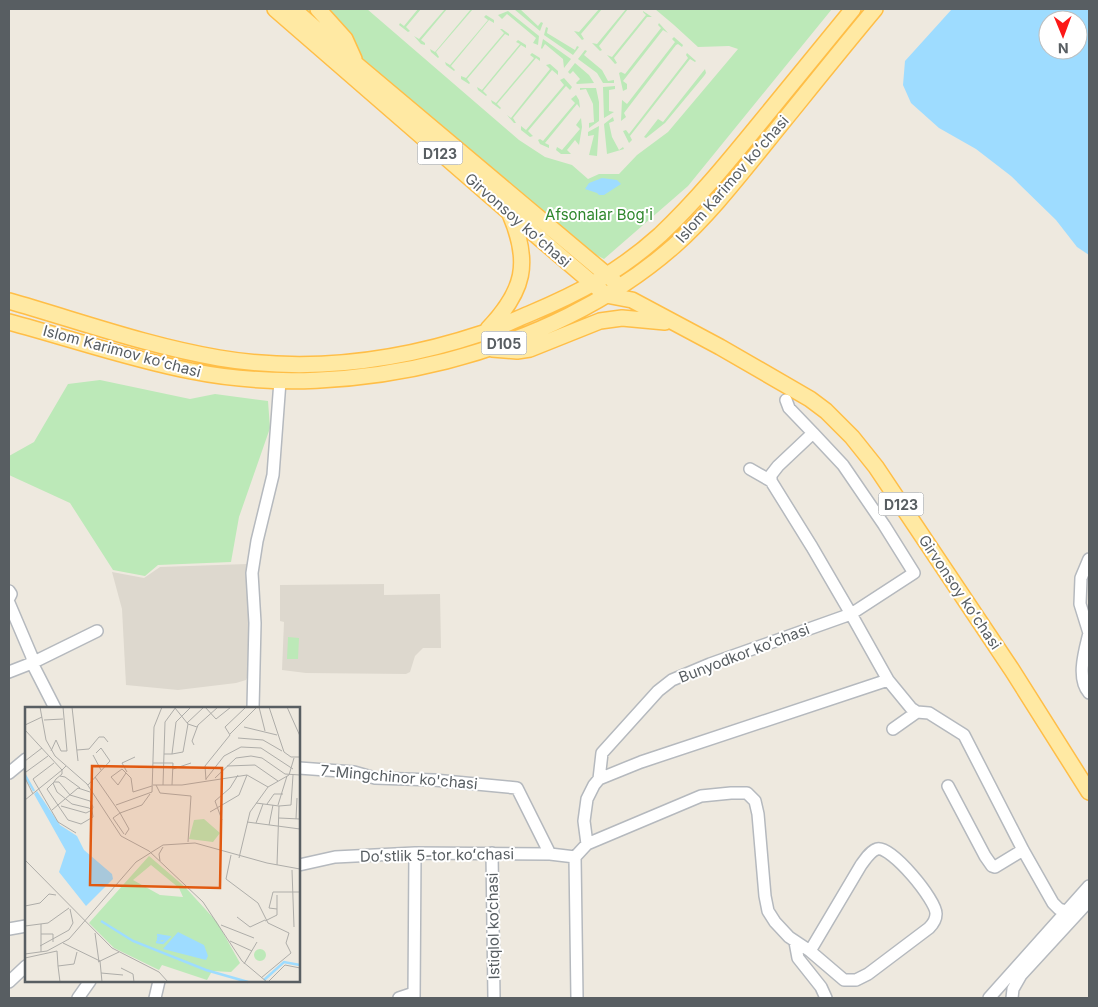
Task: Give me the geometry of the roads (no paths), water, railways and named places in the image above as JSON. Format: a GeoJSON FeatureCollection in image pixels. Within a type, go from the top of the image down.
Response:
{"type":"FeatureCollection","features":[{"type":"Feature","properties":{"kind":"main road","name":"Girvonsoy koʻchasi"},"geometry":{"type":"LineString","coordinates":[[275,9],[510,213],[600,280]]}},
{"type":"Feature","properties":{"kind":"main road","name":"Girvonsoy koʻchasi"},"geometry":{"type":"LineString","coordinates":[[293,9],[600,280],[606,295],[632,300],[810,399],[826,411],[852,437],[876,467],[1012,670],[1089,790]]}},
{"type":"Feature","properties":{"kind":"main road"},"geometry":{"type":"LineString","coordinates":[[318,9],[345,40],[357,65]]}},
{"type":"Feature","properties":{"kind":"main road","name":"Islom Karimov koʻchasi"},"geometry":{"type":"LineString","coordinates":[[9,302],[143,341],[192,353],[250,362],[294,364],[358,362],[412,353],[485,333],[561,301],[600,280],[658,236],[722,169],[853,9]]}},
{"type":"Feature","properties":{"kind":"main road","name":"Islom Karimov koʻchasi"},"geometry":{"type":"LineString","coordinates":[[9,322],[147,361],[191,371],[280,382],[372,376],[488,349],[538,330],[606,295],[636,276],[674,245],[713,206],[874,14]]}},
{"type":"Feature","properties":{"kind":"main road"},"geometry":{"type":"LineString","coordinates":[[485,333],[510,301],[520,278],[523,262],[521,247],[510,213]]}},
{"type":"Feature","properties":{"kind":"main road","name":"D123"},"geometry":{"type":"LineString","coordinates":[[600,280],[620,286]]}},
{"type":"Feature","properties":{"kind":"main road","name":"Girvonsoy koʻchasi"},"geometry":{"type":"LineString","coordinates":[[620,286],[632,300]]}},
{"type":"Feature","properties":{"kind":"main road"},"geometry":{"type":"LineString","coordinates":[[63,337],[68,318]]}},
{"type":"Feature","properties":{"kind":"main road"},"geometry":{"type":"LineString","coordinates":[[488,349],[517,351],[530,349],[600,321],[622,318],[674,323]]}},
{"type":"Feature","properties":{"kind":"street"},"geometry":{"type":"LineString","coordinates":[[254,707],[255,623],[252,573],[256,540],[273,476],[280,382]]}},
{"type":"Feature","properties":{"kind":"street","name":"Bunyodkor koʻchasi"},"geometry":{"type":"LineString","coordinates":[[586,844],[584,821],[587,799],[594,784],[599,779],[602,753],[658,692],[672,680],[710,664],[851,614],[914,573],[884,524],[843,465],[789,408],[786,400]]}},
{"type":"Feature","properties":{"kind":"street"},"geometry":{"type":"LineString","coordinates":[[771,481],[771,474],[778,466],[813,433]]}},
{"type":"Feature","properties":{"kind":"street"},"geometry":{"type":"LineString","coordinates":[[750,470],[771,481],[812,547],[888,680],[911,708],[917,712],[929,713],[964,735],[1053,903],[1059,909],[1066,911]]}},
{"type":"Feature","properties":{"kind":"street"},"geometry":{"type":"LineString","coordinates":[[1089,559],[1081,578],[1080,604],[1089,633],[1082,662],[1084,687],[1089,693]]}},
{"type":"Feature","properties":{"kind":"street"},"geometry":{"type":"LineString","coordinates":[[9,591],[11,594],[9,598]]}},
{"type":"Feature","properties":{"kind":"street"},"geometry":{"type":"LineString","coordinates":[[9,603],[32,657],[32,663],[54,707]]}},
{"type":"Feature","properties":{"kind":"street"},"geometry":{"type":"LineString","coordinates":[[9,672],[32,663],[97,631]]}},
{"type":"Feature","properties":{"kind":"street"},"geometry":{"type":"LineString","coordinates":[[599,779],[641,762],[888,680]]}},
{"type":"Feature","properties":{"kind":"street"},"geometry":{"type":"LineString","coordinates":[[893,729],[917,712]]}},
{"type":"Feature","properties":{"kind":"street"},"geometry":{"type":"LineString","coordinates":[[9,773],[25,760]]}},
{"type":"Feature","properties":{"kind":"street","name":"7-Mingchinor ko'chasi"},"geometry":{"type":"LineString","coordinates":[[300,768],[354,772],[375,778],[434,780],[517,788],[550,854]]}},
{"type":"Feature","properties":{"kind":"street"},"geometry":{"type":"LineString","coordinates":[[948,786],[992,866],[995,867],[1024,850]]}},
{"type":"Feature","properties":{"kind":"street"},"geometry":{"type":"LineString","coordinates":[[578,998],[575,857],[586,844],[701,796],[731,793],[747,794],[755,801],[768,911],[775,922],[795,942],[810,951],[844,980],[856,980],[868,974],[929,928],[935,920],[937,913],[932,902],[896,857],[884,849],[876,849],[861,865],[810,951]]}},
{"type":"Feature","properties":{"kind":"street"},"geometry":{"type":"LineString","coordinates":[[399,998],[414,996],[415,853]]}},
{"type":"Feature","properties":{"kind":"street","name":"Doʻstlik 5-tor koʻchasi"},"geometry":{"type":"LineString","coordinates":[[300,866],[335,857],[415,853],[550,854],[575,857]]}},
{"type":"Feature","properties":{"kind":"street","name":"Istiqlol ko‘chasi"},"geometry":{"type":"LineString","coordinates":[[492,853],[494,998]]}},
{"type":"Feature","properties":{"kind":"street"},"geometry":{"type":"LineString","coordinates":[[988,998],[1089,886]]}},
{"type":"Feature","properties":{"kind":"street"},"geometry":{"type":"LineString","coordinates":[[1012,998],[1013,989],[1021,975],[1089,901]]}},
{"type":"Feature","properties":{"kind":"street"},"geometry":{"type":"LineString","coordinates":[[9,929],[25,926]]}},
{"type":"Feature","properties":{"kind":"street"},"geometry":{"type":"LineString","coordinates":[[795,942],[798,958],[821,987],[826,998]]}},
{"type":"Feature","properties":{"kind":"street"},"geometry":{"type":"LineString","coordinates":[[9,982],[25,967]]}},
{"type":"Feature","properties":{"kind":"street"},"geometry":{"type":"LineString","coordinates":[[78,998],[89,982]]}},
{"type":"Feature","properties":{"kind":"street"},"geometry":{"type":"LineString","coordinates":[[155,998],[159,982]]}},
{"type":"Feature","properties":{"kind":"water"},"geometry":{"type":"Polygon","coordinates":[[[952,9],[1089,9],[1089,255],[1077,247],[1056,220],[1011,176],[976,149],[939,128],[911,103],[903,85],[905,61],[952,9]]]}},
{"type":"Feature","properties":{"kind":"water"},"geometry":{"type":"Polygon","coordinates":[[[602,178],[617,180],[621,184],[604,195],[599,195],[585,189],[589,183],[602,178]]]}},
{"type":"Feature","properties":{"kind":"park label","name":"Afsonalar Bog'i"},"geometry":{"type":"Point","coordinates":[599,214]}}]}
